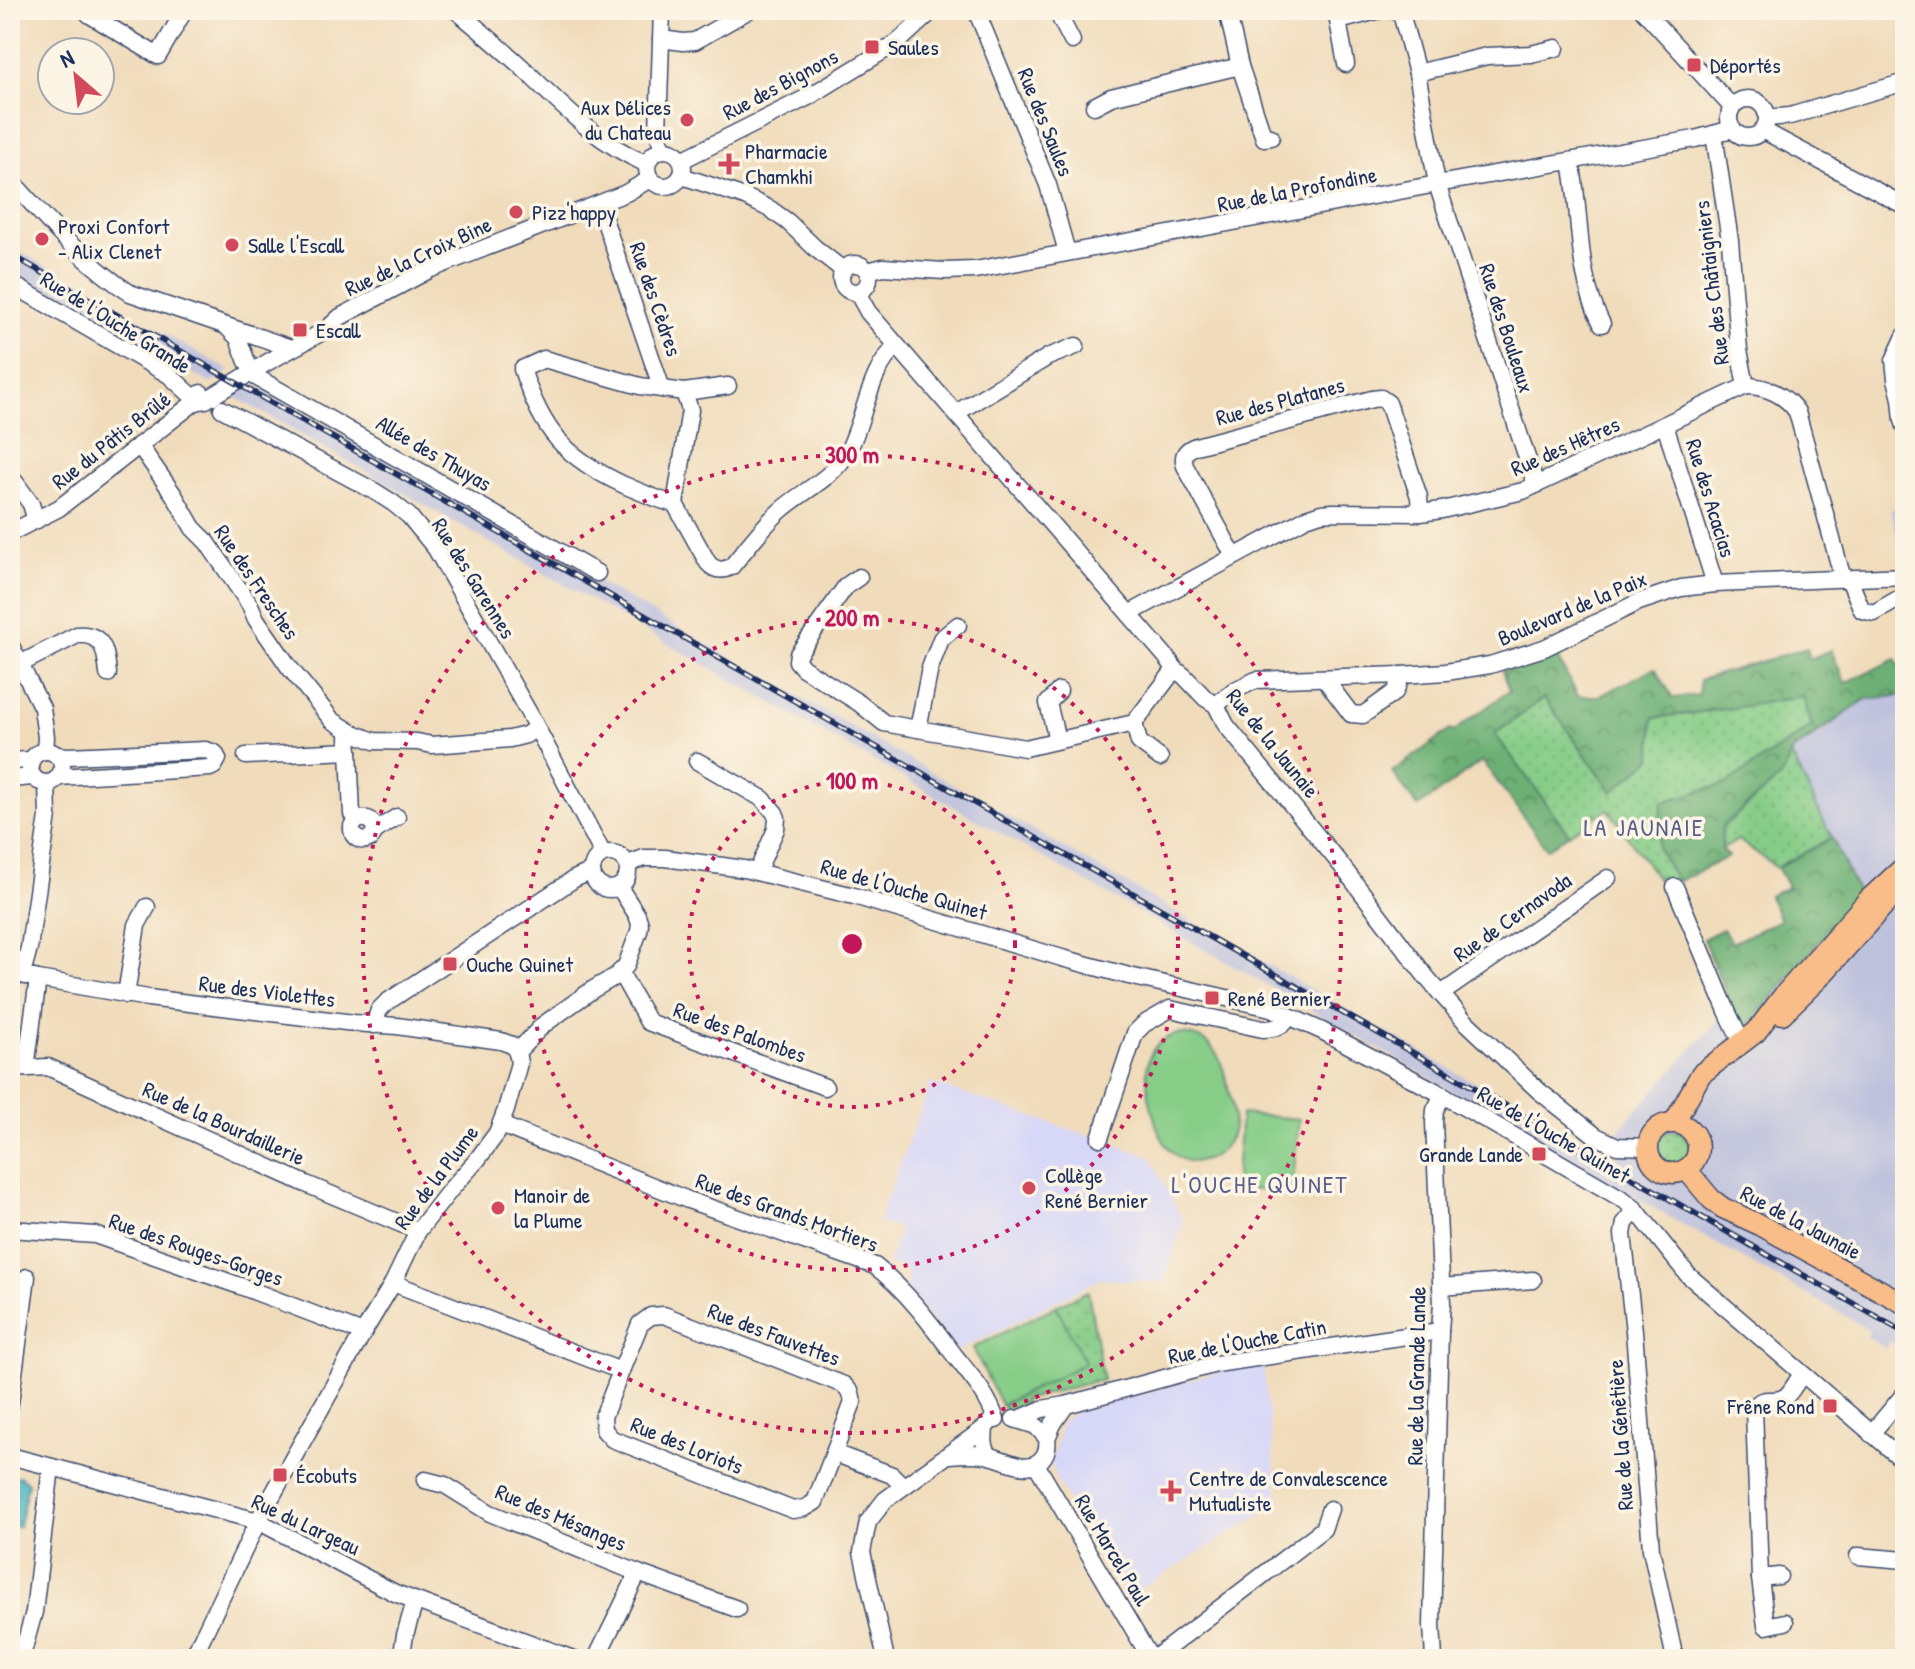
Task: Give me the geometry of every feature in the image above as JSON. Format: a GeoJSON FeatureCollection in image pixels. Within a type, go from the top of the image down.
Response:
{"type":"FeatureCollection","features":[{"type":"Feature","properties":{"kind":"main road"},"geometry":{"type":"LineString","coordinates":[[1674,1123],[1701,1074],[1761,1026],[1784,995],[1869,899],[1905,866]]}},
{"type":"Feature","properties":{"kind":"main road"},"geometry":{"type":"LineString","coordinates":[[1761,1026],[1792,1005],[1905,884]]}},
{"type":"Feature","properties":{"kind":"main road"},"geometry":{"type":"LineString","coordinates":[[1674,1123],[1689,1128],[1697,1142],[1696,1157],[1686,1169],[1675,1173],[1658,1168],[1650,1159],[1648,1147],[1654,1132],[1663,1125],[1674,1123]]}},
{"type":"Feature","properties":{"kind":"main road","name":"Rue de la Jaunaie"},"geometry":{"type":"LineString","coordinates":[[1686,1169],[1711,1199],[1723,1208],[1905,1304]]}},
{"type":"Feature","properties":{"kind":"street"},"geometry":{"type":"LineString","coordinates":[[456,10],[604,142],[649,172],[657,185],[674,184],[682,168]]}},
{"type":"Feature","properties":{"kind":"street"},"geometry":{"type":"LineString","coordinates":[[662,10],[658,133],[663,150]]}},
{"type":"Feature","properties":{"kind":"street"},"geometry":{"type":"LineString","coordinates":[[661,39],[695,41],[749,10]]}},
{"type":"Feature","properties":{"kind":"street","name":"Rue des Bignons"},"geometry":{"type":"LineString","coordinates":[[682,168],[898,42],[933,10]]}},
{"type":"Feature","properties":{"kind":"street","name":"Rue des Saules"},"geometry":{"type":"LineString","coordinates":[[976,10],[1048,185],[1067,252]]}},
{"type":"Feature","properties":{"kind":"street"},"geometry":{"type":"LineString","coordinates":[[1056,10],[1072,41]]}},
{"type":"Feature","properties":{"kind":"street"},"geometry":{"type":"LineString","coordinates":[[1227,10],[1240,66],[1264,138],[1271,137]]}},
{"type":"Feature","properties":{"kind":"street"},"geometry":{"type":"LineString","coordinates":[[1346,64],[1338,15],[1380,10]]}},
{"type":"Feature","properties":{"kind":"street"},"geometry":{"type":"LineString","coordinates":[[1643,10],[1732,107]]}},
{"type":"Feature","properties":{"kind":"street"},"geometry":{"type":"LineString","coordinates":[[89,12],[158,56],[184,11]]}},
{"type":"Feature","properties":{"kind":"street","name":"Rue des Bouleaux"},"geometry":{"type":"LineString","coordinates":[[1401,11],[1417,73],[1437,184],[1536,485]]}},
{"type":"Feature","properties":{"kind":"street"},"geometry":{"type":"LineString","coordinates":[[1417,73],[1487,56],[1531,54],[1556,48]]}},
{"type":"Feature","properties":{"kind":"street"},"geometry":{"type":"LineString","coordinates":[[1094,106],[1111,97],[1240,66]]}},
{"type":"Feature","properties":{"kind":"street"},"geometry":{"type":"LineString","coordinates":[[1905,82],[1764,124],[1752,136],[1739,135],[1732,129],[1729,119],[1732,107],[1743,99],[1753,100],[1763,106],[1764,124],[1791,146],[1905,206]]}},
{"type":"Feature","properties":{"kind":"street"},"geometry":{"type":"LineString","coordinates":[[1790,116],[1788,131],[1791,146]]}},
{"type":"Feature","properties":{"kind":"street","name":"Rue de la Profondine"},"geometry":{"type":"LineString","coordinates":[[868,271],[883,267],[975,270],[1571,162],[1732,129]]}},
{"type":"Feature","properties":{"kind":"street","name":"Rue des Châtaigniers"},"geometry":{"type":"LineString","coordinates":[[1714,134],[1730,241],[1739,350],[1746,386],[1763,387],[1785,398],[1797,412],[1846,579],[1862,610],[1874,613],[1905,595]]}},
{"type":"Feature","properties":{"kind":"street"},"geometry":{"type":"LineString","coordinates":[[649,172],[655,153],[672,151],[682,168],[770,209],[843,270]]}},
{"type":"Feature","properties":{"kind":"street"},"geometry":{"type":"LineString","coordinates":[[1571,162],[1578,241],[1591,304],[1602,324]]}},
{"type":"Feature","properties":{"kind":"street","name":"Rue de la Croix Bine"},"geometry":{"type":"LineString","coordinates":[[241,373],[323,323],[337,319],[431,269],[626,193],[649,172]]}},
{"type":"Feature","properties":{"kind":"street"},"geometry":{"type":"LineString","coordinates":[[10,179],[81,255],[136,296],[286,346]]}},
{"type":"Feature","properties":{"kind":"street","name":"Rue des Cèdres"},"geometry":{"type":"LineString","coordinates":[[599,204],[662,389],[684,392],[728,386]]}},
{"type":"Feature","properties":{"kind":"street"},"geometry":{"type":"LineString","coordinates":[[849,265],[862,265],[868,271],[868,285],[864,289],[850,291],[843,285],[843,270],[849,265]]}},
{"type":"Feature","properties":{"kind":"street","name":"Rue de l'Ouche Grande"},"geometry":{"type":"LineString","coordinates":[[10,283],[169,375],[195,402]]}},
{"type":"Feature","properties":{"kind":"street","name":"Rue de la Jaunaie"},"geometry":{"type":"LineString","coordinates":[[857,292],[862,304],[897,346],[1175,669],[1216,705],[1226,725],[1464,1020],[1539,1091],[1596,1136],[1611,1144],[1648,1147]]}},
{"type":"Feature","properties":{"kind":"street"},"geometry":{"type":"LineString","coordinates":[[227,327],[238,338],[241,373]]}},
{"type":"Feature","properties":{"kind":"street"},"geometry":{"type":"LineString","coordinates":[[1905,336],[1894,360],[1905,426]]}},
{"type":"Feature","properties":{"kind":"street"},"geometry":{"type":"LineString","coordinates":[[684,392],[690,410],[675,504],[708,563],[721,571],[731,567],[777,514],[831,472],[844,457],[884,360],[897,346]]}},
{"type":"Feature","properties":{"kind":"street"},"geometry":{"type":"LineString","coordinates":[[956,413],[1048,357],[1076,346]]}},
{"type":"Feature","properties":{"kind":"street"},"geometry":{"type":"LineString","coordinates":[[662,389],[640,386],[544,359],[522,369],[534,404],[566,451],[602,475],[657,500],[675,504]]}},
{"type":"Feature","properties":{"kind":"street","name":"Rue du Pâtis Brûlé"},"geometry":{"type":"LineString","coordinates":[[10,533],[73,498],[195,402],[200,394],[241,373]]}},
{"type":"Feature","properties":{"kind":"street","name":"Allée des Thuyas"},"geometry":{"type":"LineString","coordinates":[[241,373],[597,573]]}},
{"type":"Feature","properties":{"kind":"street","name":"Rue des Hêtres"},"geometry":{"type":"LineString","coordinates":[[1130,615],[1306,518],[1334,512],[1420,513],[1523,491],[1746,386]]}},
{"type":"Feature","properties":{"kind":"street","name":"Rue des Platanes"},"geometry":{"type":"LineString","coordinates":[[1234,556],[1185,466],[1185,453],[1196,446],[1372,399],[1381,398],[1388,403],[1419,497],[1420,513]]}},
{"type":"Feature","properties":{"kind":"street","name":"Rue des Garennes"},"geometry":{"type":"LineString","coordinates":[[222,409],[374,491],[409,516],[436,549],[603,854]]}},
{"type":"Feature","properties":{"kind":"street","name":"Rue des Acacias"},"geometry":{"type":"LineString","coordinates":[[1665,425],[1715,584]]}},
{"type":"Feature","properties":{"kind":"street","name":"Rue des Fresches"},"geometry":{"type":"LineString","coordinates":[[139,445],[289,667],[332,720],[374,741],[432,745],[510,739],[526,735],[536,728]]}},
{"type":"Feature","properties":{"kind":"street"},"geometry":{"type":"LineString","coordinates":[[10,475],[31,504],[37,520]]}},
{"type":"Feature","properties":{"kind":"street","name":"Boulevard de la Paix"},"geometry":{"type":"LineString","coordinates":[[1216,705],[1233,691],[1256,680],[1402,675],[1467,669],[1518,657],[1544,648],[1639,602],[1681,588],[1905,576]]}},
{"type":"Feature","properties":{"kind":"street"},"geometry":{"type":"LineString","coordinates":[[859,577],[846,586],[798,654],[797,661],[884,723],[1025,748],[1134,723],[1175,669]]}},
{"type":"Feature","properties":{"kind":"street"},"geometry":{"type":"LineString","coordinates":[[918,729],[930,668],[941,639],[958,625]]}},
{"type":"Feature","properties":{"kind":"street"},"geometry":{"type":"LineString","coordinates":[[20,664],[77,635],[88,635],[97,639],[106,653],[108,674]]}},
{"type":"Feature","properties":{"kind":"street"},"geometry":{"type":"LineString","coordinates":[[10,644],[42,708],[48,816],[23,975],[18,1069]]}},
{"type":"Feature","properties":{"kind":"street"},"geometry":{"type":"LineString","coordinates":[[1324,678],[1351,714],[1363,715],[1395,692],[1402,675]]}},
{"type":"Feature","properties":{"kind":"street"},"geometry":{"type":"LineString","coordinates":[[1057,740],[1048,703],[1059,691]]}},
{"type":"Feature","properties":{"kind":"street"},"geometry":{"type":"LineString","coordinates":[[1134,723],[1139,742],[1160,758]]}},
{"type":"Feature","properties":{"kind":"street"},"geometry":{"type":"LineString","coordinates":[[351,732],[348,737],[352,814],[358,819],[372,822],[375,831],[397,817]]}},
{"type":"Feature","properties":{"kind":"street","name":"Rue des Fresches"},"geometry":{"type":"LineString","coordinates":[[510,739],[547,747]]}},
{"type":"Feature","properties":{"kind":"street"},"geometry":{"type":"LineString","coordinates":[[10,761],[45,767],[210,768],[218,759],[215,753],[206,750],[68,756],[45,767],[10,779]]}},
{"type":"Feature","properties":{"kind":"street"},"geometry":{"type":"LineString","coordinates":[[246,756],[349,751]]}},
{"type":"Feature","properties":{"kind":"street"},"geometry":{"type":"LineString","coordinates":[[697,761],[763,799],[775,813],[776,829],[757,872]]}},
{"type":"Feature","properties":{"kind":"street"},"geometry":{"type":"LineString","coordinates":[[615,852],[628,864],[629,875],[619,887],[601,887],[593,877],[593,864],[603,854],[615,852]]}},
{"type":"Feature","properties":{"kind":"street","name":"Rue de l'Ouche Quinet"},"geometry":{"type":"LineString","coordinates":[[628,864],[644,858],[665,858],[757,872],[854,896],[1085,965],[1262,1005],[1290,1016],[1443,1095],[1607,1188],[1636,1210],[1688,1275],[1905,1462]]}},
{"type":"Feature","properties":{"kind":"street"},"geometry":{"type":"LineString","coordinates":[[374,1025],[379,1010],[387,1002],[574,879],[592,871]]}},
{"type":"Feature","properties":{"kind":"street","name":"Rue de Cernavoda"},"geometry":{"type":"LineString","coordinates":[[1441,994],[1608,878]]}},
{"type":"Feature","properties":{"kind":"street"},"geometry":{"type":"LineString","coordinates":[[517,1052],[543,1025],[620,972],[628,962],[640,924],[619,887]]}},
{"type":"Feature","properties":{"kind":"street"},"geometry":{"type":"LineString","coordinates":[[1675,887],[1742,1043]]}},
{"type":"Feature","properties":{"kind":"street"},"geometry":{"type":"LineString","coordinates":[[1849,945],[1869,899]]}},
{"type":"Feature","properties":{"kind":"street"},"geometry":{"type":"LineString","coordinates":[[126,995],[137,925],[147,907]]}},
{"type":"Feature","properties":{"kind":"street","name":"Rue des Palombes"},"geometry":{"type":"LineString","coordinates":[[620,972],[648,1022],[825,1087]]}},
{"type":"Feature","properties":{"kind":"street","name":"Rue des Violettes"},"geometry":{"type":"LineString","coordinates":[[23,975],[126,995],[501,1041],[512,1045],[517,1052]]}},
{"type":"Feature","properties":{"kind":"street"},"geometry":{"type":"LineString","coordinates":[[1166,984],[1170,1009]]}},
{"type":"Feature","properties":{"kind":"street"},"geometry":{"type":"LineString","coordinates":[[1100,1138],[1137,1030],[1170,1009],[1263,1029],[1283,1025],[1290,1016]]}},
{"type":"Feature","properties":{"kind":"street","name":"Rue de la Plume"},"geometry":{"type":"LineString","coordinates":[[192,1659],[258,1521],[393,1283],[418,1231],[477,1160],[501,1125],[519,1063],[517,1052]]}},
{"type":"Feature","properties":{"kind":"street","name":"Rue de la Bourdaillerie"},"geometry":{"type":"LineString","coordinates":[[18,1069],[48,1067],[306,1184],[418,1231]]}},
{"type":"Feature","properties":{"kind":"street","name":"Rue de la Grande Lande"},"geometry":{"type":"LineString","coordinates":[[1434,1659],[1432,1625],[1442,1304],[1434,1122],[1435,1110],[1443,1095]]}},
{"type":"Feature","properties":{"kind":"street","name":"Rue des Grands Mortiers"},"geometry":{"type":"LineString","coordinates":[[501,1125],[688,1200],[875,1266],[893,1280],[986,1396],[990,1424]]}},
{"type":"Feature","properties":{"kind":"street","name":"Rue de la Génêtière"},"geometry":{"type":"LineString","coordinates":[[1636,1210],[1625,1223],[1623,1234],[1651,1549],[1675,1659]]}},
{"type":"Feature","properties":{"kind":"street","name":"Rue des Rouges-Gorges"},"geometry":{"type":"LineString","coordinates":[[10,1229],[95,1235],[363,1333]]}},
{"type":"Feature","properties":{"kind":"street"},"geometry":{"type":"LineString","coordinates":[[10,1403],[27,1277]]}},
{"type":"Feature","properties":{"kind":"street"},"geometry":{"type":"LineString","coordinates":[[1441,1287],[1533,1280]]}},
{"type":"Feature","properties":{"kind":"street"},"geometry":{"type":"LineString","coordinates":[[393,1283],[621,1371]]}},
{"type":"Feature","properties":{"kind":"street","name":"Rue des Fauvettes"},"geometry":{"type":"LineString","coordinates":[[621,1371],[640,1324],[651,1316],[664,1315],[844,1385],[851,1393],[853,1402],[834,1453]]}},
{"type":"Feature","properties":{"kind":"street","name":"Rue de l'Ouche Catin"},"geometry":{"type":"LineString","coordinates":[[1019,1419],[1042,1409],[1216,1364],[1440,1331]]}},
{"type":"Feature","properties":{"kind":"street","name":"Rue des Loriots"},"geometry":{"type":"LineString","coordinates":[[621,1371],[603,1417],[604,1430],[612,1439],[778,1505],[793,1510],[815,1502],[834,1453]]}},
{"type":"Feature","properties":{"kind":"street"},"geometry":{"type":"LineString","coordinates":[[1785,1622],[1766,1626],[1760,1578],[1754,1408],[1757,1402],[1763,1400],[1784,1398],[1802,1375]]}},
{"type":"Feature","properties":{"kind":"street"},"geometry":{"type":"LineString","coordinates":[[1871,1434],[1905,1393]]}},
{"type":"Feature","properties":{"kind":"street"},"geometry":{"type":"LineString","coordinates":[[948,1455],[966,1453],[1028,1467],[1036,1464],[1047,1451],[1047,1438],[1066,1405]]}},
{"type":"Feature","properties":{"kind":"street"},"geometry":{"type":"LineString","coordinates":[[886,1659],[862,1552],[868,1522],[885,1500],[990,1424],[1004,1418],[1019,1419],[1036,1426],[1047,1438]]}},
{"type":"Feature","properties":{"kind":"street"},"geometry":{"type":"LineString","coordinates":[[990,1424],[984,1442],[990,1456]]}},
{"type":"Feature","properties":{"kind":"street"},"geometry":{"type":"LineString","coordinates":[[834,1453],[892,1475],[903,1486]]}},
{"type":"Feature","properties":{"kind":"street","name":"Rue du Largeau"},"geometry":{"type":"LineString","coordinates":[[10,1456],[258,1521],[395,1593],[573,1659]]}},
{"type":"Feature","properties":{"kind":"street","name":"Rue Marcel Paul"},"geometry":{"type":"LineString","coordinates":[[1036,1464],[1154,1659]]}},
{"type":"Feature","properties":{"kind":"street"},"geometry":{"type":"LineString","coordinates":[[21,1659],[34,1612],[51,1467]]}},
{"type":"Feature","properties":{"kind":"street","name":"Rue des Mésanges"},"geometry":{"type":"LineString","coordinates":[[425,1480],[445,1485],[490,1513],[737,1609]]}},
{"type":"Feature","properties":{"kind":"street"},"geometry":{"type":"LineString","coordinates":[[1154,1659],[1323,1529],[1330,1509]]}},
{"type":"Feature","properties":{"kind":"street"},"geometry":{"type":"LineString","coordinates":[[1858,1556],[1905,1560]]}},
{"type":"Feature","properties":{"kind":"street","name":"Rue des Mésanges"},"geometry":{"type":"LineString","coordinates":[[596,1659],[638,1573]]}},
{"type":"Feature","properties":{"kind":"street"},"geometry":{"type":"LineString","coordinates":[[1760,1578],[1779,1576]]}},
{"type":"Feature","properties":{"kind":"street"},"geometry":{"type":"LineString","coordinates":[[401,1659],[415,1601]]}},
{"type":"Feature","properties":{"kind":"shaded area"},"geometry":{"type":"Polygon","coordinates":[[[10,246],[230,371],[210,383],[10,270],[10,246]]]}},
{"type":"Feature","properties":{"kind":"shaded area"},"geometry":{"type":"Polygon","coordinates":[[[247,381],[1619,1163],[1614,1135],[1723,1015],[1733,1010],[1747,1026],[1859,895],[1790,752],[1867,699],[1905,695],[1905,1349],[1890,1341],[1886,1349],[1867,1337],[1870,1330],[230,394],[247,381]]]}},
{"type":"Feature","properties":{"kind":"shaded area"},"geometry":{"type":"Polygon","coordinates":[[[1905,501],[1905,558],[1890,511],[1905,501]]]}},
{"type":"Feature","properties":{"kind":"shaded area","name":"Collège René Bernier"},"geometry":{"type":"Polygon","coordinates":[[[931,1083],[1150,1156],[1183,1221],[1165,1282],[1100,1279],[958,1351],[908,1291],[907,1269],[888,1264],[900,1229],[878,1222],[931,1083]]]}},
{"type":"Feature","properties":{"kind":"shaded area","name":"Centre de Convalescence Mutualiste"},"geometry":{"type":"Polygon","coordinates":[[[1263,1366],[1279,1504],[1127,1597],[1056,1479],[1051,1464],[1062,1422],[1076,1412],[1223,1371],[1263,1366]]]}},
{"type":"Feature","properties":{"kind":"green space"},"geometry":{"type":"Polygon","coordinates":[[[1807,648],[1809,659],[1831,650],[1845,683],[1896,659],[1902,670],[1905,669],[1905,695],[1866,699],[1791,752],[1783,775],[1722,827],[1722,850],[1728,857],[1677,882],[1658,849],[1662,802],[1726,784],[1812,726],[1803,696],[1653,718],[1652,758],[1612,792],[1544,698],[1495,734],[1569,834],[1547,849],[1482,761],[1418,807],[1392,772],[1509,691],[1502,671],[1555,654],[1578,696],[1600,696],[1655,668],[1673,698],[1699,695],[1699,680],[1807,648]]]}},
{"type":"Feature","properties":{"kind":"green space"},"geometry":{"type":"Polygon","coordinates":[[[1803,696],[1812,726],[1726,784],[1662,802],[1677,882],[1664,888],[1608,809],[1569,834],[1494,734],[1544,698],[1653,718],[1803,696]]]}},
{"type":"Feature","properties":{"kind":"green space"},"geometry":{"type":"Polygon","coordinates":[[[1790,752],[1832,838],[1777,867],[1738,840],[1722,850],[1722,827],[1783,775],[1790,752]]]}},
{"type":"Feature","properties":{"kind":"green space"},"geometry":{"type":"Polygon","coordinates":[[[1832,838],[1859,895],[1747,1027],[1733,1010],[1703,939],[1723,929],[1732,943],[1780,920],[1769,896],[1788,887],[1777,867],[1832,838]]]}},
{"type":"Feature","properties":{"kind":"green space"},"geometry":{"type":"Polygon","coordinates":[[[1178,1034],[1201,1039],[1215,1051],[1232,1105],[1234,1123],[1228,1141],[1216,1155],[1199,1161],[1179,1157],[1164,1142],[1147,1085],[1151,1054],[1157,1045],[1178,1034]]]}},
{"type":"Feature","properties":{"kind":"green space"},"geometry":{"type":"Polygon","coordinates":[[[1241,1114],[1299,1119],[1292,1193],[1235,1188],[1241,1114]]]}},
{"type":"Feature","properties":{"kind":"green space"},"geometry":{"type":"Polygon","coordinates":[[[1673,1131],[1685,1136],[1690,1148],[1685,1160],[1673,1165],[1661,1160],[1656,1148],[1661,1136],[1673,1131]]]}},
{"type":"Feature","properties":{"kind":"green space"},"geometry":{"type":"Polygon","coordinates":[[[1088,1291],[1103,1379],[1023,1400],[1027,1411],[1009,1412],[1001,1405],[1085,1363],[1056,1306],[1088,1291]]]}},
{"type":"Feature","properties":{"kind":"green space"},"geometry":{"type":"Polygon","coordinates":[[[1056,1306],[1085,1363],[1001,1405],[973,1348],[1056,1306]]]}},
{"type":"Feature","properties":{"kind":"water"},"geometry":{"type":"Polygon","coordinates":[[[20,1476],[28,1483],[19,1527],[10,1526],[10,1479],[20,1476]]]}},
{"type":"Feature","properties":{"kind":"railway"},"geometry":{"type":"LineString","coordinates":[[10,254],[1905,1333]]}},
{"type":"Feature","properties":{"kind":"place","name":"Saules"},"geometry":{"type":"Point","coordinates":[872,47]}},
{"type":"Feature","properties":{"kind":"place","name":"Déportés"},"geometry":{"type":"Point","coordinates":[1694,65]}},
{"type":"Feature","properties":{"kind":"place","name":"Aux Délices du Chateau"},"geometry":{"type":"Point","coordinates":[687,120]}},
{"type":"Feature","properties":{"kind":"place","name":"Pharmacie Chamkhi"},"geometry":{"type":"Point","coordinates":[729,164]}},
{"type":"Feature","properties":{"kind":"place","name":"Pizz'happy"},"geometry":{"type":"Point","coordinates":[516,212]}},
{"type":"Feature","properties":{"kind":"place","name":"Proxi Confort - Alix Clenet"},"geometry":{"type":"Point","coordinates":[42,239]}},
{"type":"Feature","properties":{"kind":"place","name":"Salle l'Escall"},"geometry":{"type":"Point","coordinates":[232,245]}},
{"type":"Feature","properties":{"kind":"place","name":"Escall"},"geometry":{"type":"Point","coordinates":[300,330]}},
{"type":"Feature","properties":{"kind":"place","name":"Ouche Quinet"},"geometry":{"type":"Point","coordinates":[450,964]}},
{"type":"Feature","properties":{"kind":"place","name":"René Bernier"},"geometry":{"type":"Point","coordinates":[1212,998]}},
{"type":"Feature","properties":{"kind":"place","name":"Grande Lande"},"geometry":{"type":"Point","coordinates":[1539,1154]}},
{"type":"Feature","properties":{"kind":"place","name":"Collège René Bernier"},"geometry":{"type":"Point","coordinates":[1029,1188]}},
{"type":"Feature","properties":{"kind":"place","name":"Manoir de la Plume"},"geometry":{"type":"Point","coordinates":[498,1208]}},
{"type":"Feature","properties":{"kind":"place","name":"Frêne Rond"},"geometry":{"type":"Point","coordinates":[1830,1406]}},
{"type":"Feature","properties":{"kind":"place","name":"Écobuts"},"geometry":{"type":"Point","coordinates":[280,1475]}},
{"type":"Feature","properties":{"kind":"place","name":"Centre de Convalescence Mutualiste"},"geometry":{"type":"Point","coordinates":[1171,1491]}},
{"type":"Feature","properties":{"kind":"district","name":"LA JAUNAIE"},"geometry":{"type":"Point","coordinates":[1644,828]}},
{"type":"Feature","properties":{"kind":"district","name":"L'OUCHE QUINET"},"geometry":{"type":"Point","coordinates":[1260,1185]}}]}
